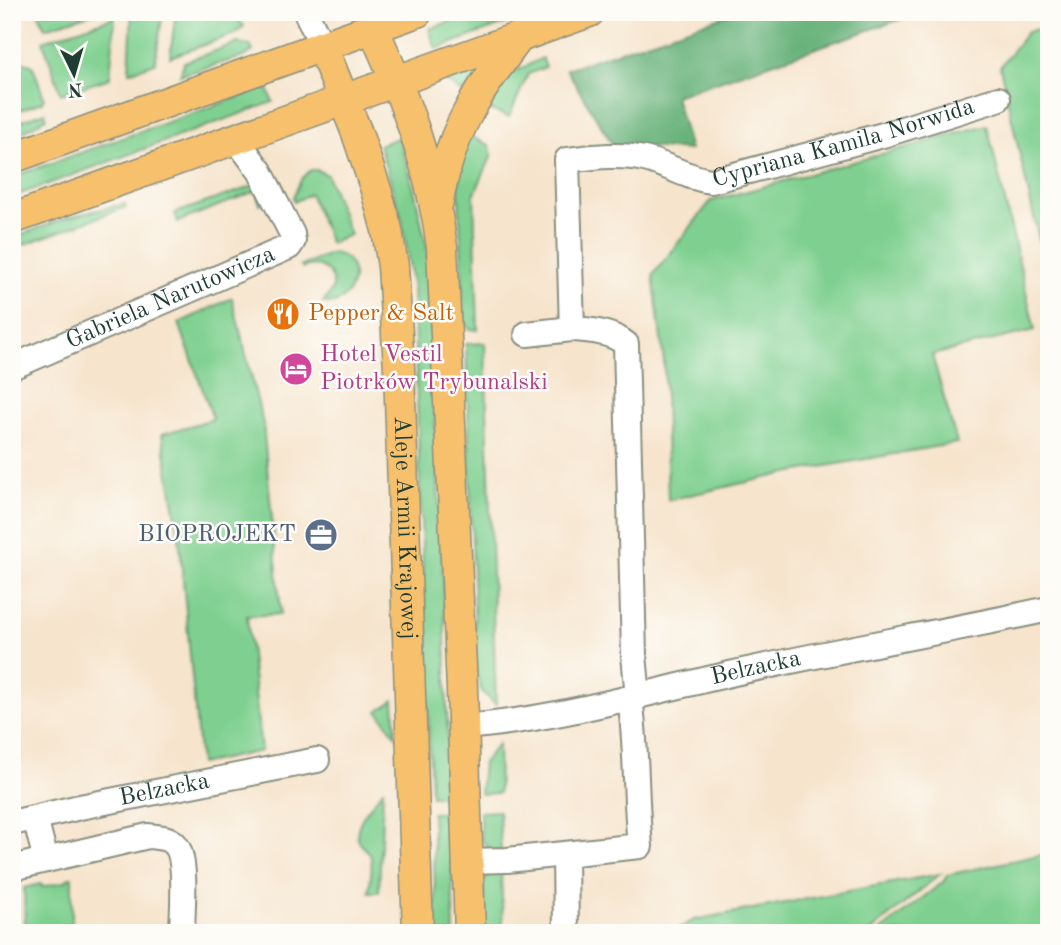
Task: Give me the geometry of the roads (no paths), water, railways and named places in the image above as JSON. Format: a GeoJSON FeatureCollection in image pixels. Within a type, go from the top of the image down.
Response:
{"type":"FeatureCollection","features":[{"type":"Feature","properties":{"kind":"main road"},"geometry":{"type":"LineString","coordinates":[[12,158],[322,47],[369,20],[417,12]]}},
{"type":"Feature","properties":{"kind":"main road"},"geometry":{"type":"LineString","coordinates":[[12,219],[589,12]]}},
{"type":"Feature","properties":{"kind":"main road","name":"Aleje Armii Krajowej"},"geometry":{"type":"LineString","coordinates":[[369,20],[397,80],[419,140],[437,209],[442,247],[470,933]]}},
{"type":"Feature","properties":{"kind":"main road"},"geometry":{"type":"LineString","coordinates":[[437,209],[446,162],[463,118],[488,78],[519,37]]}},
{"type":"Feature","properties":{"kind":"main road","name":"Aleje Armii Krajowej"},"geometry":{"type":"LineString","coordinates":[[322,47],[344,100],[382,209],[393,266],[399,368],[418,933]]}},
{"type":"Feature","properties":{"kind":"street","name":"Aleje Armii Krajowej"},"geometry":{"type":"LineString","coordinates":[[306,12],[322,47]]}},
{"type":"Feature","properties":{"kind":"street","name":"Cypriana Kamila Norwida"},"geometry":{"type":"LineString","coordinates":[[572,329],[567,160],[628,156],[712,181],[883,135],[998,99]]}},
{"type":"Feature","properties":{"kind":"street","name":"Gabriela Narutowicza"},"geometry":{"type":"LineString","coordinates":[[12,367],[289,247],[293,242],[292,233],[260,171],[236,138]]}},
{"type":"Feature","properties":{"kind":"street"},"geometry":{"type":"LineString","coordinates":[[467,861],[565,855],[640,846],[636,799],[626,344],[619,338],[592,331],[572,329],[527,334]]}},
{"type":"Feature","properties":{"kind":"street","name":"Belzacka"},"geometry":{"type":"LineString","coordinates":[[463,727],[522,721],[732,674],[1049,609]]}},
{"type":"Feature","properties":{"kind":"street","name":"Belzacka"},"geometry":{"type":"LineString","coordinates":[[24,820],[317,760]]}},
{"type":"Feature","properties":{"kind":"street"},"geometry":{"type":"LineString","coordinates":[[24,820],[46,860]]}},
{"type":"Feature","properties":{"kind":"street"},"geometry":{"type":"LineString","coordinates":[[12,868],[139,838],[160,837],[169,840],[182,857],[182,933]]}},
{"type":"Feature","properties":{"kind":"street"},"geometry":{"type":"LineString","coordinates":[[565,855],[566,933]]}},
{"type":"Feature","properties":{"kind":"place","name":"Pepper & Salt"},"geometry":{"type":"Point","coordinates":[283,314]}},
{"type":"Feature","properties":{"kind":"place","name":"Hotel Vestil Piotrków Trybunalski"},"geometry":{"type":"Point","coordinates":[296,369]}},
{"type":"Feature","properties":{"kind":"place","name":"BIOPROJEKT"},"geometry":{"type":"Point","coordinates":[321,535]}}]}
